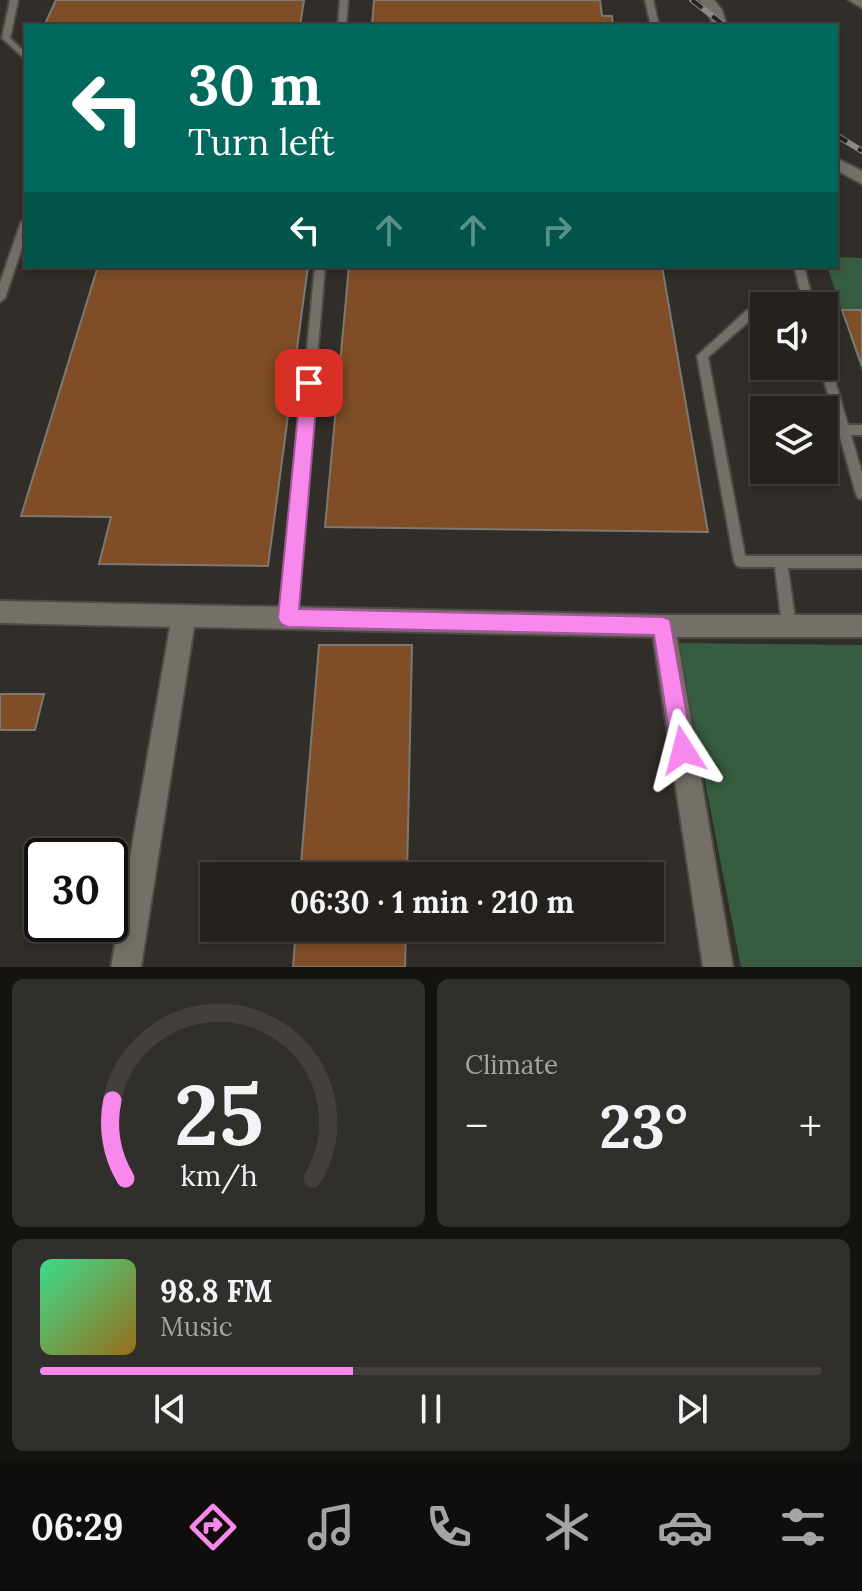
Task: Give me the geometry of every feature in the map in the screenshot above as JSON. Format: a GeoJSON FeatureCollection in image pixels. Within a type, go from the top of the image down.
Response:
{"type":"FeatureCollection","features":[{"type":"Feature","properties":{"kind":"street"},"geometry":{"type":"LineString","coordinates":[[706,0],[715,10],[719,24]]}},
{"type":"Feature","properties":{"kind":"street"},"geometry":{"type":"LineString","coordinates":[[856,0],[862,4]]}},
{"type":"Feature","properties":{"kind":"street"},"geometry":{"type":"LineString","coordinates":[[838,164],[862,178]]}},
{"type":"Feature","properties":{"kind":"street"},"geometry":{"type":"LineString","coordinates":[[0,612],[663,626],[862,626]]}},
{"type":"Feature","properties":{"kind":"street"},"geometry":{"type":"LineString","coordinates":[[126,967],[184,616]]}},
{"type":"Feature","properties":{"kind":"street"},"geometry":{"type":"LineString","coordinates":[[663,626],[718,967]]}},
{"type":"Feature","properties":{"kind":"lane"},"geometry":{"type":"LineString","coordinates":[[14,0],[6,38],[24,56]]}},
{"type":"Feature","properties":{"kind":"lane"},"geometry":{"type":"LineString","coordinates":[[342,24],[344,0]]}},
{"type":"Feature","properties":{"kind":"lane"},"geometry":{"type":"LineString","coordinates":[[649,0],[655,24]]}},
{"type":"Feature","properties":{"kind":"lane"},"geometry":{"type":"LineString","coordinates":[[0,298],[24,228]]}},
{"type":"Feature","properties":{"kind":"lane"},"geometry":{"type":"LineString","coordinates":[[288,618],[320,268]]}},
{"type":"Feature","properties":{"kind":"lane"},"geometry":{"type":"LineString","coordinates":[[800,268],[806,292]]}},
{"type":"Feature","properties":{"kind":"lane"},"geometry":{"type":"LineString","coordinates":[[750,314],[702,356],[740,561],[862,562]]}},
{"type":"Feature","properties":{"kind":"lane"},"geometry":{"type":"LineString","coordinates":[[830,380],[862,494]]}},
{"type":"Feature","properties":{"kind":"lane"},"geometry":{"type":"LineString","coordinates":[[844,430],[862,430]]}},
{"type":"Feature","properties":{"kind":"lane"},"geometry":{"type":"LineString","coordinates":[[781,562],[789,626]]}},
{"type":"Feature","properties":{"kind":"green space"},"geometry":{"type":"Polygon","coordinates":[[[838,257],[862,258],[862,372],[828,268],[838,268],[838,257]]]}},
{"type":"Feature","properties":{"kind":"green space"},"geometry":{"type":"Polygon","coordinates":[[[678,643],[862,645],[862,967],[741,967],[678,643]]]}},
{"type":"Feature","properties":{"kind":"building"},"geometry":{"type":"Polygon","coordinates":[[[56,0],[304,0],[300,24],[45,24],[56,0]]]}},
{"type":"Feature","properties":{"kind":"building"},"geometry":{"type":"Polygon","coordinates":[[[374,0],[600,0],[602,16],[612,16],[613,24],[372,24],[374,0]]]}},
{"type":"Feature","properties":{"kind":"building"},"geometry":{"type":"Polygon","coordinates":[[[97,268],[308,268],[268,566],[99,564],[111,517],[21,516],[97,268]]]}},
{"type":"Feature","properties":{"kind":"building"},"geometry":{"type":"Polygon","coordinates":[[[349,268],[662,268],[708,532],[325,527],[349,268]]]}},
{"type":"Feature","properties":{"kind":"building"},"geometry":{"type":"Polygon","coordinates":[[[842,310],[862,310],[862,366],[842,310]]]}},
{"type":"Feature","properties":{"kind":"building"},"geometry":{"type":"Polygon","coordinates":[[[319,645],[412,645],[407,862],[301,862],[319,645]]]}},
{"type":"Feature","properties":{"kind":"building"},"geometry":{"type":"Polygon","coordinates":[[[0,694],[44,694],[35,730],[0,730],[0,694]]]}},
{"type":"Feature","properties":{"kind":"building"},"geometry":{"type":"Polygon","coordinates":[[[295,942],[406,942],[405,967],[293,967],[295,942]]]}},
{"type":"Feature","properties":{"kind":"railway"},"geometry":{"type":"LineString","coordinates":[[692,0],[722,24]]}},
{"type":"Feature","properties":{"kind":"railway"},"geometry":{"type":"LineString","coordinates":[[838,136],[862,151]]}},
{"type":"Feature","properties":{"kind":"route"},"geometry":{"type":"LineString","coordinates":[[309,383],[288,618],[663,626],[683,750]]}}]}
